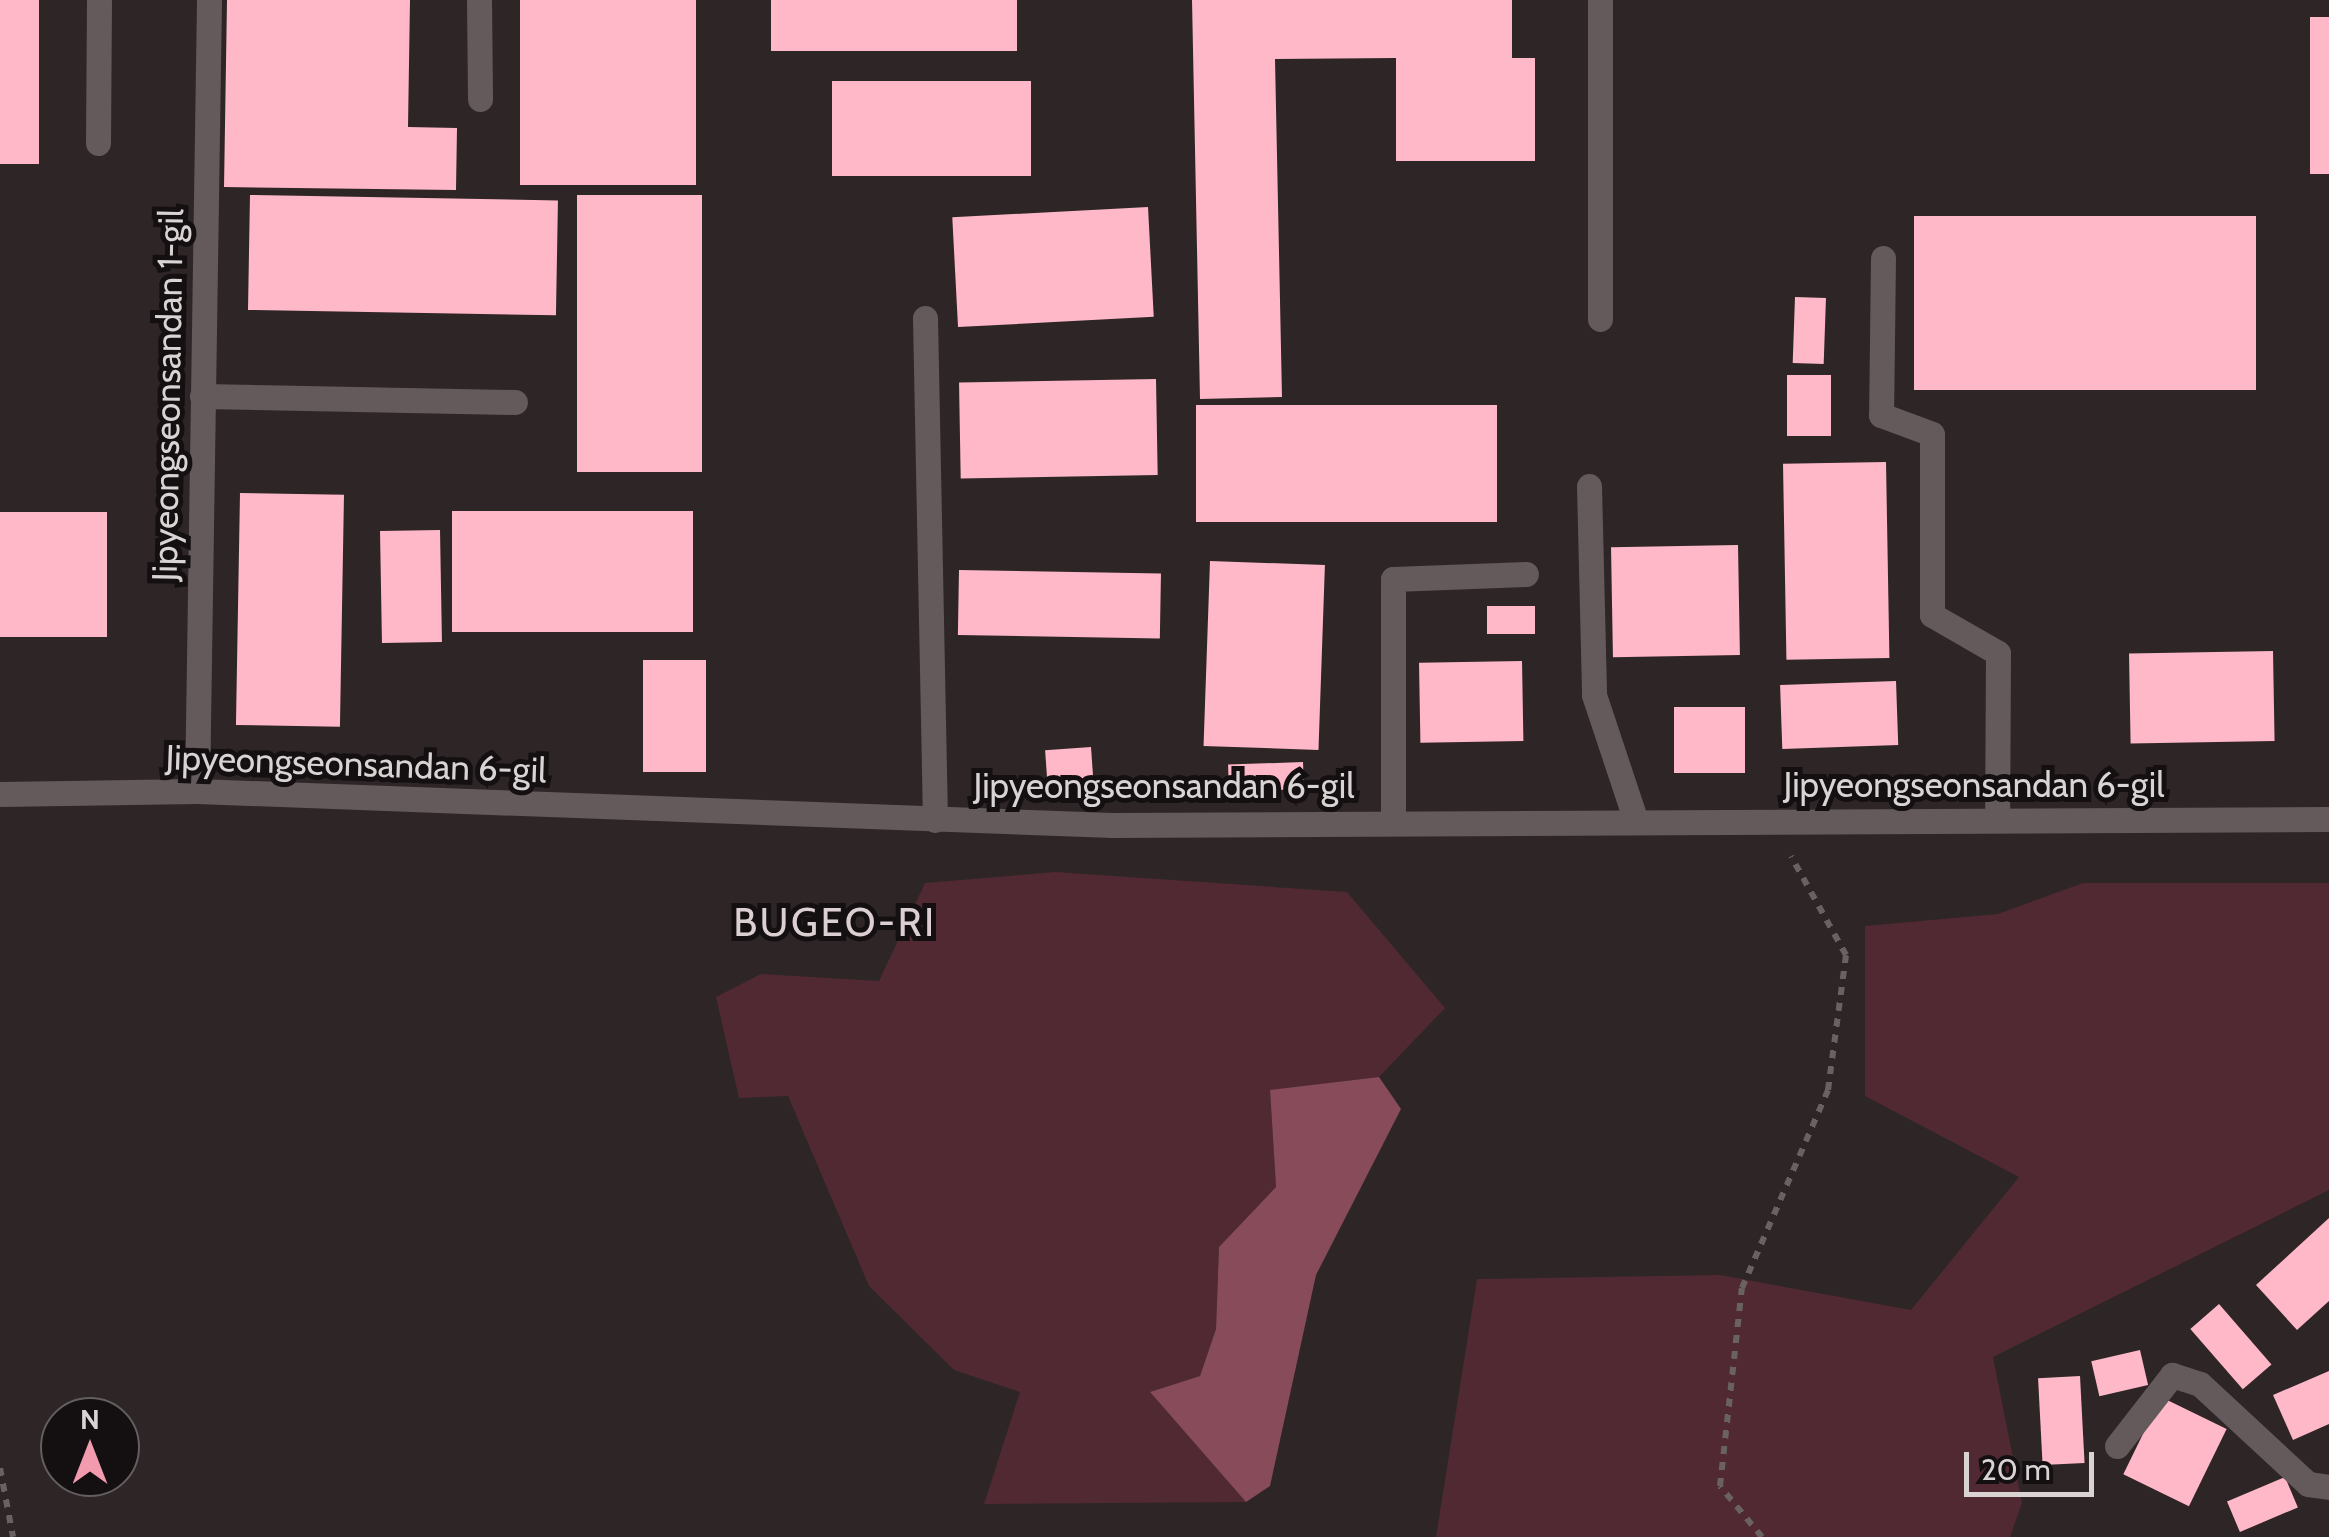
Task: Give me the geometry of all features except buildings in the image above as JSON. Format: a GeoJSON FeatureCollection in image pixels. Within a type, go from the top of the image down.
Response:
{"type":"FeatureCollection","features":[{"type":"Feature","properties":{"kind":"street"},"geometry":{"type":"LineString","coordinates":[[98,143],[99,0]]}},
{"type":"Feature","properties":{"kind":"street","name":"Jipyeongseonsandan 1-gil"},"geometry":{"type":"LineString","coordinates":[[197,792],[209,0]]}},
{"type":"Feature","properties":{"kind":"street"},"geometry":{"type":"LineString","coordinates":[[480,0],[480,99]]}},
{"type":"Feature","properties":{"kind":"street"},"geometry":{"type":"LineString","coordinates":[[1600,0],[1600,319]]}},
{"type":"Feature","properties":{"kind":"street"},"geometry":{"type":"LineString","coordinates":[[1883,258],[1881,415],[1932,434],[1932,615],[1998,652],[1996,820]]}},
{"type":"Feature","properties":{"kind":"street"},"geometry":{"type":"LineString","coordinates":[[925,318],[935,820]]}},
{"type":"Feature","properties":{"kind":"street"},"geometry":{"type":"LineString","coordinates":[[202,396],[515,402]]}},
{"type":"Feature","properties":{"kind":"street"},"geometry":{"type":"LineString","coordinates":[[1589,486],[1594,695],[1636,821]]}},
{"type":"Feature","properties":{"kind":"street"},"geometry":{"type":"LineString","coordinates":[[1393,822],[1393,579],[1526,574]]}},
{"type":"Feature","properties":{"kind":"street","name":"Jipyeongseonsandan 6-gil"},"geometry":{"type":"LineString","coordinates":[[0,794],[197,792],[935,820],[2329,819]]}},
{"type":"Feature","properties":{"kind":"street"},"geometry":{"type":"LineString","coordinates":[[2117,1446],[2172,1375],[2200,1384],[2308,1484],[2329,1487]]}},
{"type":"Feature","properties":{"kind":"path"},"geometry":{"type":"LineString","coordinates":[[1762,1537],[1720,1486],[1742,1288],[1828,1090],[1846,955],[1770,820]]}},
{"type":"Feature","properties":{"kind":"path"},"geometry":{"type":"LineString","coordinates":[[0,1468],[13,1537]]}},
{"type":"Feature","properties":{"kind":"shaded area"},"geometry":{"type":"Polygon","coordinates":[[[1055,872],[1347,892],[1445,1008],[1379,1077],[1270,1091],[1276,1187],[1219,1247],[1216,1329],[1200,1376],[1150,1392],[1246,1502],[984,1504],[1020,1392],[954,1370],[869,1286],[788,1096],[739,1098],[716,997],[761,974],[879,981],[925,883],[1055,872]]]}},
{"type":"Feature","properties":{"kind":"shaded area"},"geometry":{"type":"Polygon","coordinates":[[[2083,883],[2329,883],[2329,1190],[1993,1357],[2022,1503],[2010,1537],[1436,1537],[1477,1279],[1720,1275],[1911,1310],[2019,1177],[1865,1096],[1865,926],[1998,914],[2083,883]]]}},
{"type":"Feature","properties":{"kind":"shaded area"},"geometry":{"type":"Polygon","coordinates":[[[1379,1077],[1401,1109],[1316,1275],[1270,1486],[1246,1502],[1150,1392],[1200,1376],[1216,1329],[1219,1247],[1276,1187],[1270,1090],[1379,1077]]]}},
{"type":"Feature","properties":{"kind":"district","name":"BUGEO-RI"},"geometry":{"type":"Point","coordinates":[835,922]}}]}
